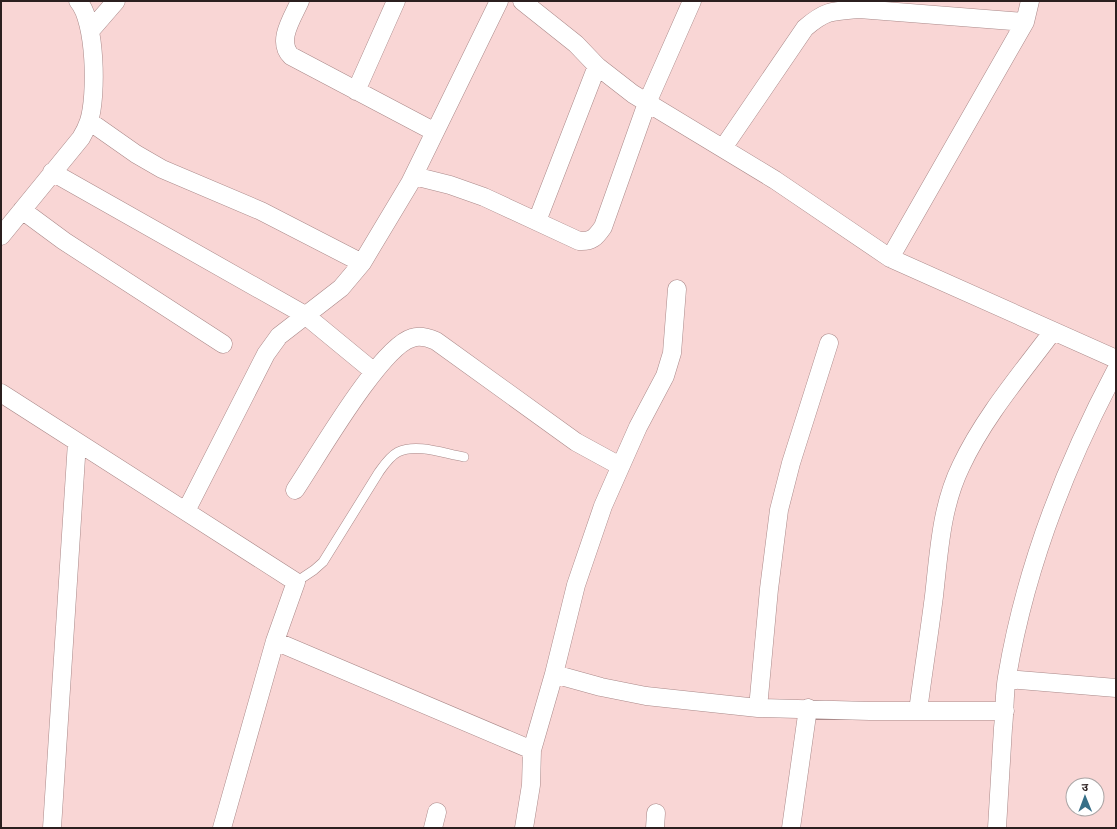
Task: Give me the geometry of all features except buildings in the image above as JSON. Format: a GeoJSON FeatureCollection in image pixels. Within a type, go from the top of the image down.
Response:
{"type":"FeatureCollection","features":[{"type":"Feature","properties":{"kind":"street"},"geometry":{"type":"LineString","coordinates":[[1,236],[81,138],[89,121],[93,60],[90,31],[84,8],[78,1]]}},
{"type":"Feature","properties":{"kind":"street"},"geometry":{"type":"LineString","coordinates":[[90,31],[116,1]]}},
{"type":"Feature","properties":{"kind":"street"},"geometry":{"type":"LineString","coordinates":[[300,1],[285,36],[284,43],[286,50],[291,56],[435,132]]}},
{"type":"Feature","properties":{"kind":"street"},"geometry":{"type":"LineString","coordinates":[[356,91],[396,1]]}},
{"type":"Feature","properties":{"kind":"street"},"geometry":{"type":"LineString","coordinates":[[186,512],[266,354],[279,336],[341,288],[362,263],[414,176],[499,1]]}},
{"type":"Feature","properties":{"kind":"street"},"geometry":{"type":"LineString","coordinates":[[522,1],[576,44],[597,66],[633,94],[775,180],[890,258],[1116,359]]}},
{"type":"Feature","properties":{"kind":"street"},"geometry":{"type":"LineString","coordinates":[[414,176],[450,185],[484,197],[579,241],[588,242],[596,237],[603,227],[647,102],[692,1]]}},
{"type":"Feature","properties":{"kind":"street"},"geometry":{"type":"LineString","coordinates":[[890,258],[1025,22],[1030,1]]}},
{"type":"Feature","properties":{"kind":"street"},"geometry":{"type":"LineString","coordinates":[[723,148],[805,28],[819,16],[834,11],[859,9],[1025,22]]}},
{"type":"Feature","properties":{"kind":"street"},"geometry":{"type":"LineString","coordinates":[[537,221],[597,66]]}},
{"type":"Feature","properties":{"kind":"street"},"geometry":{"type":"LineString","coordinates":[[89,121],[136,154],[162,169],[261,211],[362,263]]}},
{"type":"Feature","properties":{"kind":"street"},"geometry":{"type":"LineString","coordinates":[[52,172],[305,315],[373,371]]}},
{"type":"Feature","properties":{"kind":"street"},"geometry":{"type":"LineString","coordinates":[[22,210],[64,240],[223,344]]}},
{"type":"Feature","properties":{"kind":"street"},"geometry":{"type":"LineString","coordinates":[[524,828],[531,785],[532,750],[554,674],[576,585],[603,506],[620,466],[638,427],[665,376],[672,353],[677,289]]}},
{"type":"Feature","properties":{"kind":"street"},"geometry":{"type":"LineString","coordinates":[[918,711],[939,547],[948,500],[960,467],[971,446],[1053,331]]}},
{"type":"Feature","properties":{"kind":"street"},"geometry":{"type":"LineString","coordinates":[[295,490],[373,371],[393,351],[408,340],[424,337],[436,341],[576,442],[620,466]]}},
{"type":"Feature","properties":{"kind":"street"},"geometry":{"type":"LineString","coordinates":[[758,708],[769,589],[779,510],[791,463],[829,343]]}},
{"type":"Feature","properties":{"kind":"street"},"geometry":{"type":"LineString","coordinates":[[997,828],[1007,679],[1019,613],[1036,558],[1060,491],[1088,423],[1116,370]]}},
{"type":"Feature","properties":{"kind":"street"},"geometry":{"type":"LineString","coordinates":[[1,393],[296,582],[275,641],[222,828]]}},
{"type":"Feature","properties":{"kind":"street"},"geometry":{"type":"LineString","coordinates":[[52,828],[77,442]]}},
{"type":"Feature","properties":{"kind":"street"},"geometry":{"type":"LineString","coordinates":[[275,641],[532,750]]}},
{"type":"Feature","properties":{"kind":"street"},"geometry":{"type":"LineString","coordinates":[[554,674],[600,687],[646,696],[758,708],[808,708],[870,711],[1004,711]]}},
{"type":"Feature","properties":{"kind":"street"},"geometry":{"type":"LineString","coordinates":[[1007,679],[1116,688]]}},
{"type":"Feature","properties":{"kind":"street"},"geometry":{"type":"LineString","coordinates":[[791,828],[808,708]]}},
{"type":"Feature","properties":{"kind":"lane"},"geometry":{"type":"LineString","coordinates":[[296,582],[323,562],[379,472],[388,460],[398,452],[419,449],[464,457]]}}]}
